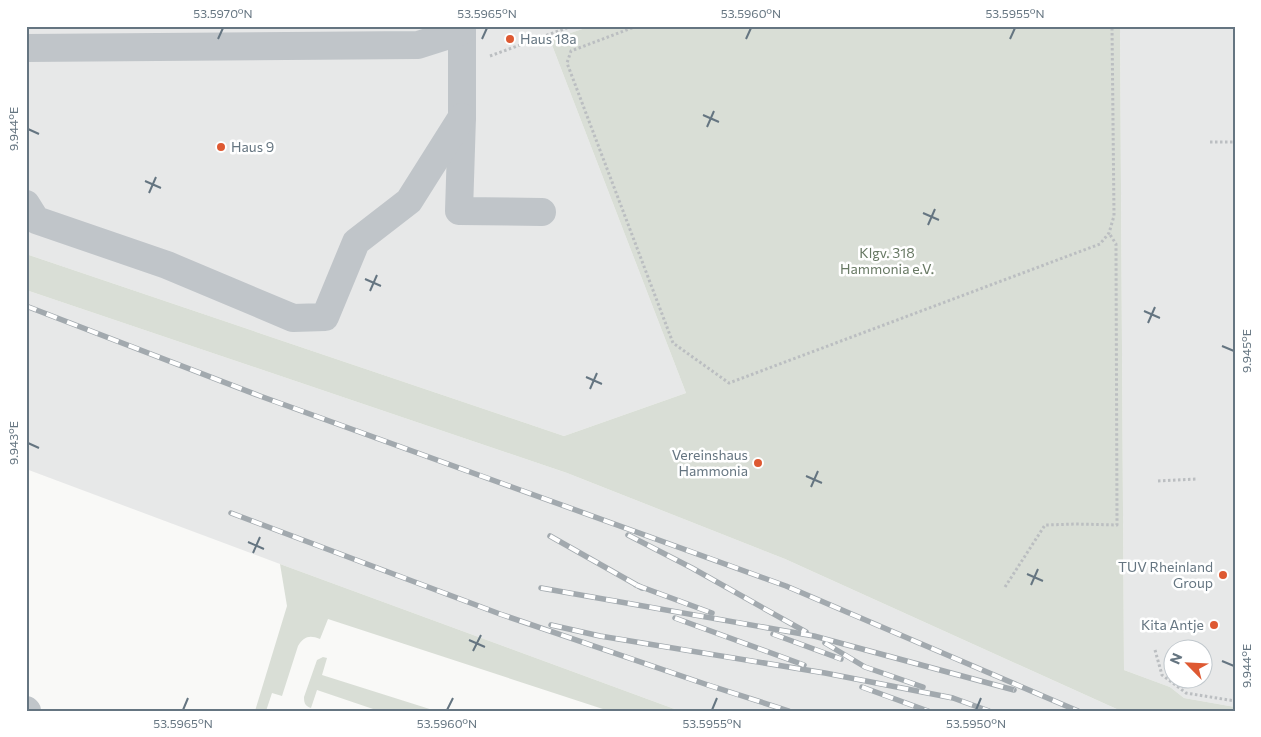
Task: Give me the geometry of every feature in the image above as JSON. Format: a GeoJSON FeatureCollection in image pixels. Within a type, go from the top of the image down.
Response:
{"type":"FeatureCollection","features":[{"type":"Feature","properties":{"kind":"lane"},"geometry":{"type":"LineString","coordinates":[[26,48],[418,45],[462,29],[459,211],[542,212]]}},
{"type":"Feature","properties":{"kind":"lane"},"geometry":{"type":"LineString","coordinates":[[26,204],[36,220],[167,265],[293,318],[325,317],[356,242],[409,201],[462,117]]}},
{"type":"Feature","properties":{"kind":"path"},"geometry":{"type":"LineString","coordinates":[[485,58],[572,26]]}},
{"type":"Feature","properties":{"kind":"path"},"geometry":{"type":"LineString","coordinates":[[637,26],[571,51],[567,63],[673,343],[729,382],[1100,244],[1110,233],[1114,216],[1112,26]]}},
{"type":"Feature","properties":{"kind":"path"},"geometry":{"type":"LineString","coordinates":[[1210,142],[1233,142]]}},
{"type":"Feature","properties":{"kind":"path"},"geometry":{"type":"LineString","coordinates":[[1005,587],[1045,525],[1116,525],[1116,244],[1110,233]]}},
{"type":"Feature","properties":{"kind":"path"},"geometry":{"type":"LineString","coordinates":[[1158,481],[1197,479]]}},
{"type":"Feature","properties":{"kind":"path"},"geometry":{"type":"LineString","coordinates":[[1155,650],[1162,675],[1186,693],[1235,701]]}},
{"type":"Feature","properties":{"kind":"shaded area"},"geometry":{"type":"Polygon","coordinates":[[[26,26],[591,26],[550,40],[686,393],[564,436],[26,254],[26,26]]]}},
{"type":"Feature","properties":{"kind":"shaded area"},"geometry":{"type":"Polygon","coordinates":[[[1120,26],[1235,26],[1235,707],[1184,698],[1174,690],[1214,690],[1214,640],[1164,640],[1164,685],[1124,670],[1120,26]]]}},
{"type":"Feature","properties":{"kind":"shaded area"},"geometry":{"type":"Polygon","coordinates":[[[26,290],[567,473],[785,559],[1121,711],[680,711],[26,469],[26,290]]]}},
{"type":"Feature","properties":{"kind":"green space","name":"Klgv. 318 Hammonia e.V."},"geometry":{"type":"Polygon","coordinates":[[[591,26],[1120,26],[1124,670],[1164,685],[1164,690],[1174,690],[1184,698],[1235,707],[1235,711],[1121,711],[785,559],[567,473],[26,290],[26,254],[564,436],[686,393],[550,40],[591,26]]]}},
{"type":"Feature","properties":{"kind":"green space"},"geometry":{"type":"Polygon","coordinates":[[[280,564],[680,711],[609,711],[328,619],[320,639],[308,637],[298,646],[282,696],[272,693],[266,711],[255,711],[287,606],[280,564]]]}},
{"type":"Feature","properties":{"kind":"green space"},"geometry":{"type":"Polygon","coordinates":[[[323,657],[327,658],[322,675],[436,711],[379,711],[317,690],[311,708],[305,704],[304,697],[317,660],[323,657]]]}},
{"type":"Feature","properties":{"kind":"railway"},"geometry":{"type":"LineString","coordinates":[[26,306],[260,396],[786,586],[1078,711]]}},
{"type":"Feature","properties":{"kind":"railway"},"geometry":{"type":"LineString","coordinates":[[231,513],[500,614],[789,711]]}},
{"type":"Feature","properties":{"kind":"railway"},"geometry":{"type":"LineString","coordinates":[[628,535],[692,568],[806,632]]}},
{"type":"Feature","properties":{"kind":"railway"},"geometry":{"type":"LineString","coordinates":[[550,536],[642,588]]}},
{"type":"Feature","properties":{"kind":"railway"},"geometry":{"type":"LineString","coordinates":[[636,585],[712,613]]}},
{"type":"Feature","properties":{"kind":"railway"},"geometry":{"type":"LineString","coordinates":[[541,588],[814,636],[1014,690]]}},
{"type":"Feature","properties":{"kind":"railway"},"geometry":{"type":"LineString","coordinates":[[675,618],[804,665]]}},
{"type":"Feature","properties":{"kind":"railway"},"geometry":{"type":"LineString","coordinates":[[551,625],[600,636],[825,673],[953,698],[989,711]]}},
{"type":"Feature","properties":{"kind":"railway"},"geometry":{"type":"LineString","coordinates":[[773,634],[841,659]]}},
{"type":"Feature","properties":{"kind":"railway"},"geometry":{"type":"LineString","coordinates":[[825,643],[865,667],[923,687]]}},
{"type":"Feature","properties":{"kind":"railway"},"geometry":{"type":"LineString","coordinates":[[862,687],[928,711]]}},
{"type":"Feature","properties":{"kind":"place","name":"Haus 18a"},"geometry":{"type":"Point","coordinates":[510,39]}},
{"type":"Feature","properties":{"kind":"place","name":"Haus 9"},"geometry":{"type":"Point","coordinates":[221,147]}},
{"type":"Feature","properties":{"kind":"place","name":"Vereinshaus Hammonia"},"geometry":{"type":"Point","coordinates":[758,463]}},
{"type":"Feature","properties":{"kind":"place","name":"TUV Rheinland Group"},"geometry":{"type":"Point","coordinates":[1223,575]}},
{"type":"Feature","properties":{"kind":"place","name":"Kita Antje"},"geometry":{"type":"Point","coordinates":[1214,625]}}]}
